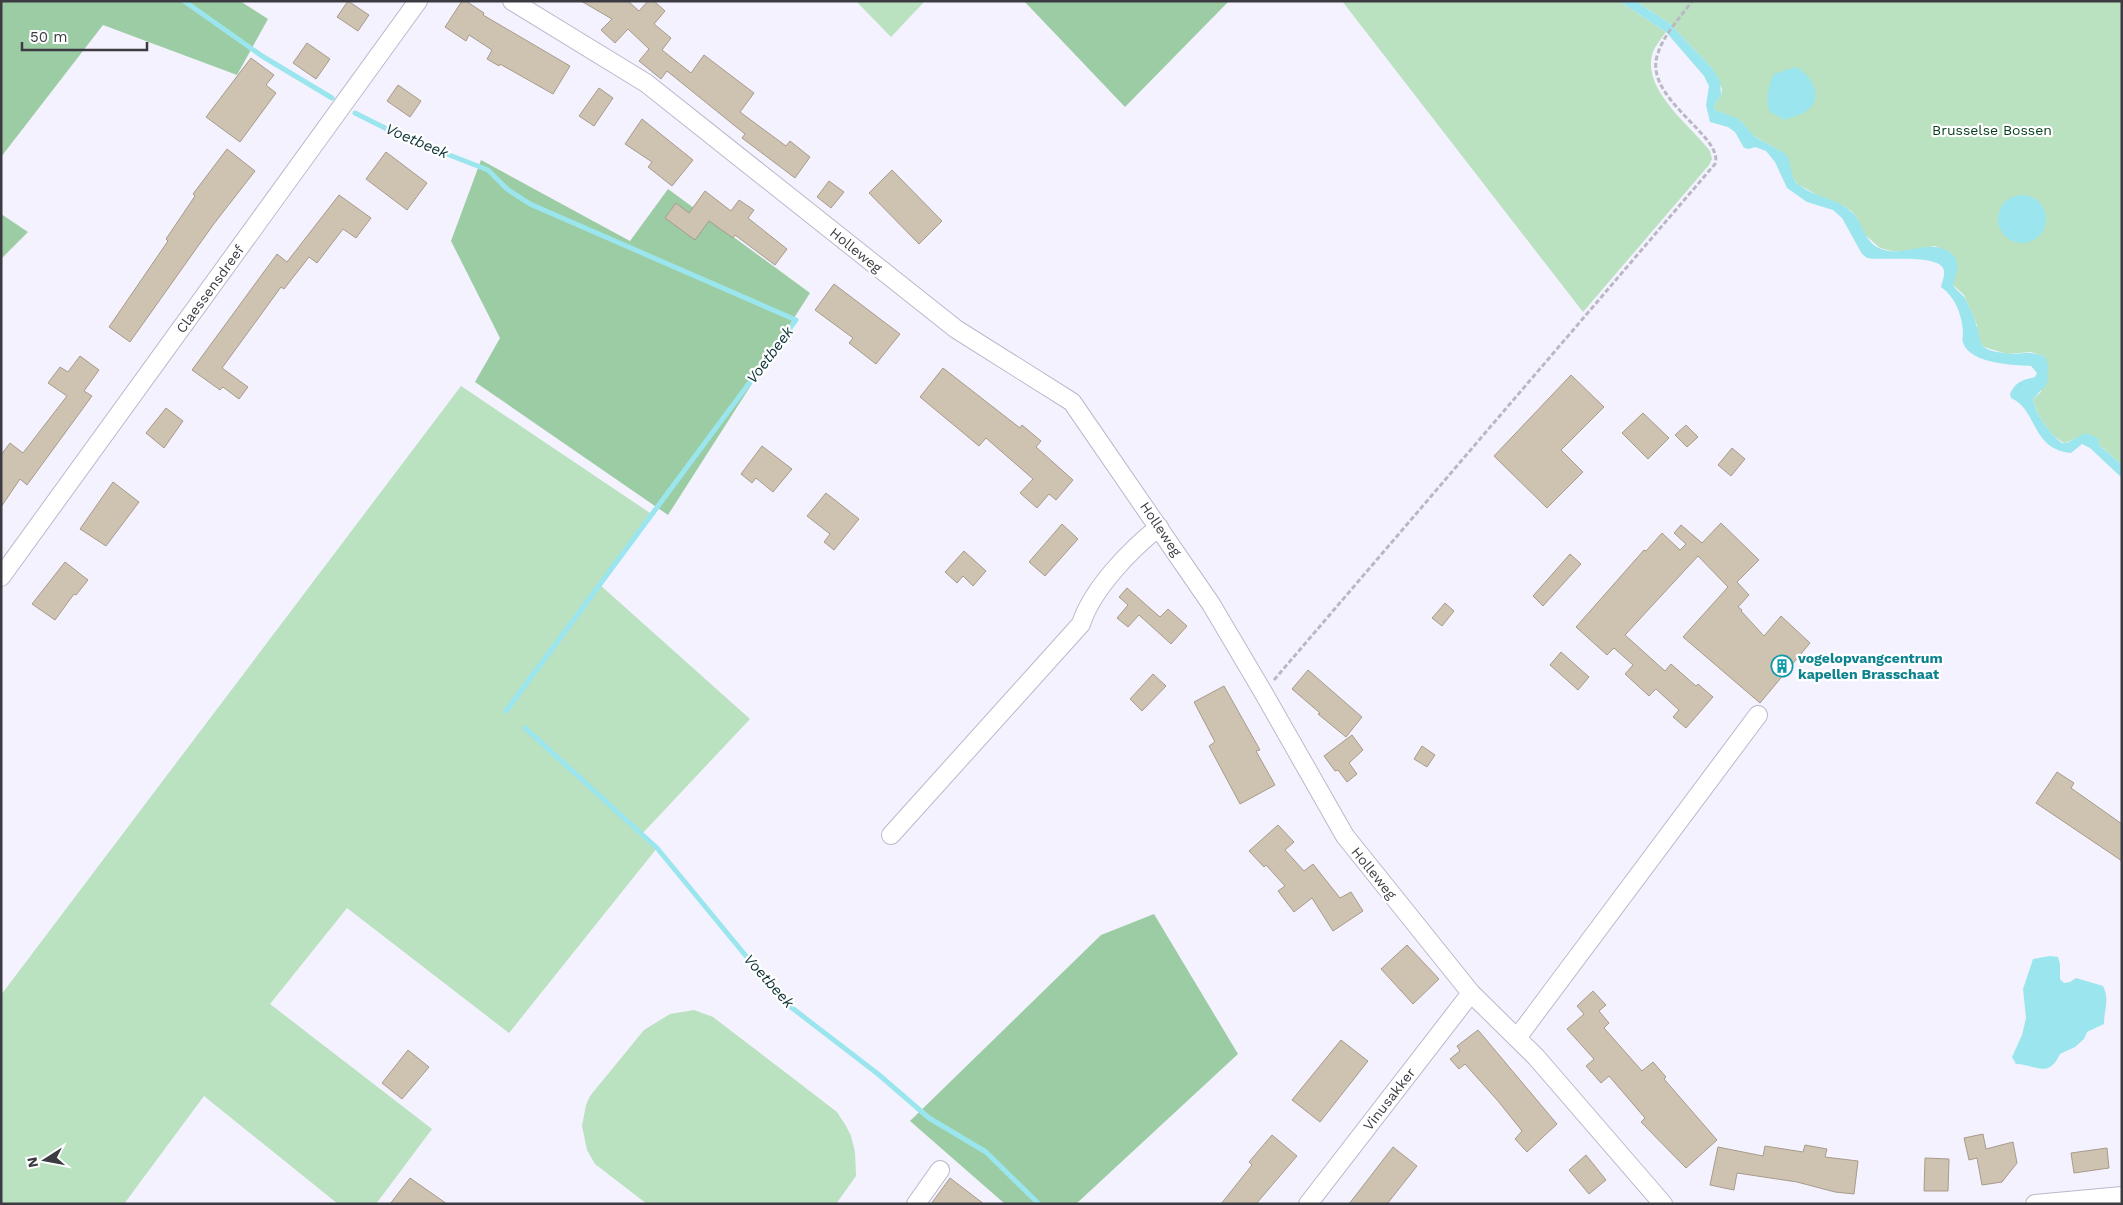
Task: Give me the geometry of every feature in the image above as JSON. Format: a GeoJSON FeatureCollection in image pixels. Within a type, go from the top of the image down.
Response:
{"type":"FeatureCollection","features":[{"type":"Feature","properties":{"kind":"street","name":"Claessensdreef"},"geometry":{"type":"LineString","coordinates":[[1,577],[418,1]]}},
{"type":"Feature","properties":{"kind":"street","name":"Holleweg"},"geometry":{"type":"LineString","coordinates":[[512,1],[646,83],[956,329],[1072,402],[1211,604],[1264,692],[1345,836],[1470,993],[1536,1057],[1663,1204]]}},
{"type":"Feature","properties":{"kind":"street"},"geometry":{"type":"LineString","coordinates":[[891,835],[1081,624],[1096,592],[1143,540],[1159,527]]}},
{"type":"Feature","properties":{"kind":"street"},"geometry":{"type":"LineString","coordinates":[[1517,1038],[1758,715]]}},
{"type":"Feature","properties":{"kind":"street","name":"Vinusakker"},"geometry":{"type":"LineString","coordinates":[[1308,1204],[1470,993]]}},
{"type":"Feature","properties":{"kind":"street"},"geometry":{"type":"LineString","coordinates":[[916,1204],[940,1170]]}},
{"type":"Feature","properties":{"kind":"street"},"geometry":{"type":"LineString","coordinates":[[2035,1204],[2122,1196]]}},
{"type":"Feature","properties":{"kind":"path"},"geometry":{"type":"LineString","coordinates":[[1264,692],[1715,164],[1716,155],[1710,143],[1673,104],[1660,82],[1656,60],[1665,38],[1692,1]]}},
{"type":"Feature","properties":{"kind":"green space"},"geometry":{"type":"Polygon","coordinates":[[[1,1],[240,1],[268,19],[237,75],[103,25],[1,157],[1,1]]]}},
{"type":"Feature","properties":{"kind":"green space"},"geometry":{"type":"Polygon","coordinates":[[[856,1],[925,1],[891,37],[856,1]]]}},
{"type":"Feature","properties":{"kind":"green space"},"geometry":{"type":"Polygon","coordinates":[[[1024,1],[1229,1],[1125,107],[1024,1]]]}},
{"type":"Feature","properties":{"kind":"green space"},"geometry":{"type":"Polygon","coordinates":[[[1342,1],[1619,1],[1666,32],[1652,55],[1651,68],[1655,82],[1661,95],[1670,107],[1710,151],[1712,159],[1709,165],[1583,312],[1342,1]]]}},
{"type":"Feature","properties":{"kind":"green space","name":"Brusselse Bossen"},"geometry":{"type":"Polygon","coordinates":[[[1635,1],[2122,1],[2122,465],[2084,435],[2065,443],[2054,436],[2049,430],[2040,418],[2033,399],[2041,392],[2045,357],[2031,352],[2007,354],[1984,347],[1978,340],[1977,325],[1964,295],[1953,285],[1951,253],[1935,246],[1906,251],[1892,251],[1880,248],[1863,233],[1852,211],[1799,185],[1793,178],[1780,151],[1752,135],[1741,121],[1715,110],[1714,106],[1721,95],[1722,89],[1712,68],[1668,22],[1635,1]]]}},
{"type":"Feature","properties":{"kind":"green space"},"geometry":{"type":"Polygon","coordinates":[[[481,160],[630,241],[668,189],[810,293],[668,515],[475,382],[500,338],[451,241],[481,160]]]}},
{"type":"Feature","properties":{"kind":"green space"},"geometry":{"type":"Polygon","coordinates":[[[1,214],[28,232],[1,259],[1,214]]]}},
{"type":"Feature","properties":{"kind":"green space"},"geometry":{"type":"Polygon","coordinates":[[[461,386],[650,513],[599,584],[750,719],[641,835],[657,848],[509,1033],[347,908],[270,1004],[432,1129],[376,1204],[338,1204],[204,1096],[124,1204],[1,1204],[1,995],[461,386]]]}},
{"type":"Feature","properties":{"kind":"green space"},"geometry":{"type":"Polygon","coordinates":[[[1154,914],[1238,1054],[1076,1204],[1005,1204],[910,1121],[1101,935],[1154,914]]]}},
{"type":"Feature","properties":{"kind":"green space"},"geometry":{"type":"Polygon","coordinates":[[[694,1010],[713,1017],[837,1112],[851,1136],[855,1152],[856,1176],[836,1204],[647,1204],[595,1164],[587,1150],[582,1126],[586,1105],[590,1096],[644,1030],[670,1014],[694,1010]]]}},
{"type":"Feature","properties":{"kind":"water"},"geometry":{"type":"Polygon","coordinates":[[[1619,1],[1635,1],[1668,22],[1712,68],[1720,81],[1721,95],[1714,106],[1715,110],[1739,119],[1755,137],[1784,153],[1789,159],[1792,175],[1797,183],[1803,188],[1838,203],[1851,211],[1859,221],[1867,237],[1875,246],[1890,251],[1935,247],[1944,249],[1952,254],[1957,261],[1953,285],[1966,299],[1982,345],[1989,350],[2010,354],[2033,353],[2045,357],[2048,364],[2047,384],[2033,399],[2044,423],[2062,443],[2067,443],[2085,433],[2098,438],[2099,445],[2122,465],[2122,478],[2090,448],[2082,444],[2071,453],[2058,450],[2042,437],[2026,411],[2011,398],[2010,394],[2017,384],[2023,380],[2035,377],[2037,373],[2031,366],[1993,362],[1974,355],[1967,350],[1963,343],[1962,324],[1957,306],[1941,287],[1944,275],[1943,268],[1938,264],[1920,259],[1875,259],[1867,258],[1862,254],[1842,218],[1833,210],[1807,202],[1787,188],[1775,162],[1766,151],[1755,147],[1744,148],[1735,132],[1728,127],[1710,122],[1706,105],[1709,86],[1704,76],[1666,32],[1619,1]]]}},
{"type":"Feature","properties":{"kind":"water"},"geometry":{"type":"Polygon","coordinates":[[[1796,67],[1812,82],[1815,94],[1814,101],[1805,112],[1785,120],[1770,112],[1767,97],[1774,74],[1796,67]]]}},
{"type":"Feature","properties":{"kind":"water"},"geometry":{"type":"Polygon","coordinates":[[[2017,195],[2027,195],[2036,199],[2042,205],[2045,210],[2045,228],[2036,239],[2027,243],[2017,243],[2008,239],[2002,233],[1998,224],[1998,214],[2002,205],[2008,199],[2017,195]]]}},
{"type":"Feature","properties":{"kind":"water"},"geometry":{"type":"Polygon","coordinates":[[[2050,956],[2058,957],[2060,979],[2064,983],[2076,978],[2103,986],[2106,1000],[2104,1024],[2087,1032],[2084,1039],[2075,1047],[2060,1054],[2051,1067],[2041,1069],[2016,1064],[2012,1057],[2022,1035],[2026,1018],[2023,989],[2033,959],[2050,956]]]}},
{"type":"Feature","properties":{"kind":"building"},"geometry":{"type":"Polygon","coordinates":[[[348,1],[369,15],[358,31],[337,17],[348,1]]]}},
{"type":"Feature","properties":{"kind":"building"},"geometry":{"type":"Polygon","coordinates":[[[462,1],[466,1],[484,13],[483,15],[570,66],[553,94],[500,64],[499,66],[487,59],[492,50],[469,35],[466,41],[445,27],[462,1]]]}},
{"type":"Feature","properties":{"kind":"building"},"geometry":{"type":"Polygon","coordinates":[[[581,1],[628,1],[639,11],[648,1],[654,1],[665,11],[654,24],[671,38],[662,50],[691,73],[704,55],[754,93],[740,112],[786,146],[790,141],[810,157],[795,178],[742,138],[745,134],[667,71],[661,79],[639,61],[649,49],[628,29],[615,43],[601,30],[612,19],[581,1]]]}},
{"type":"Feature","properties":{"kind":"building"},"geometry":{"type":"Polygon","coordinates":[[[307,43],[330,59],[316,79],[293,63],[307,43]]]}},
{"type":"Feature","properties":{"kind":"building"},"geometry":{"type":"Polygon","coordinates":[[[251,58],[274,75],[266,85],[276,93],[240,142],[206,117],[251,58]]]}},
{"type":"Feature","properties":{"kind":"building"},"geometry":{"type":"Polygon","coordinates":[[[398,85],[421,101],[410,117],[387,101],[398,85]]]}},
{"type":"Feature","properties":{"kind":"building"},"geometry":{"type":"Polygon","coordinates":[[[599,88],[613,98],[594,126],[579,116],[599,88]]]}},
{"type":"Feature","properties":{"kind":"building"},"geometry":{"type":"Polygon","coordinates":[[[642,119],[693,160],[672,186],[648,167],[652,162],[625,144],[642,119]]]}},
{"type":"Feature","properties":{"kind":"building"},"geometry":{"type":"Polygon","coordinates":[[[227,149],[255,171],[213,225],[130,342],[109,327],[168,241],[166,239],[195,196],[193,194],[227,149]]]}},
{"type":"Feature","properties":{"kind":"building"},"geometry":{"type":"Polygon","coordinates":[[[386,152],[427,183],[407,210],[366,179],[386,152]]]}},
{"type":"Feature","properties":{"kind":"building"},"geometry":{"type":"Polygon","coordinates":[[[892,170],[942,221],[919,244],[869,193],[892,170]]]}},
{"type":"Feature","properties":{"kind":"building"},"geometry":{"type":"Polygon","coordinates":[[[829,181],[844,192],[831,208],[817,197],[829,181]]]}},
{"type":"Feature","properties":{"kind":"building"},"geometry":{"type":"Polygon","coordinates":[[[705,191],[731,211],[739,200],[754,210],[748,218],[787,249],[775,265],[735,235],[733,238],[709,221],[695,240],[665,218],[676,203],[689,213],[705,191]]]}},
{"type":"Feature","properties":{"kind":"building"},"geometry":{"type":"Polygon","coordinates":[[[339,195],[371,218],[356,238],[343,229],[317,263],[309,257],[284,289],[281,287],[222,368],[248,387],[239,399],[223,387],[220,390],[192,370],[277,254],[287,262],[339,195]]]}},
{"type":"Feature","properties":{"kind":"building"},"geometry":{"type":"Polygon","coordinates":[[[834,284],[900,334],[876,364],[849,343],[853,338],[815,310],[834,284]]]}},
{"type":"Feature","properties":{"kind":"building"},"geometry":{"type":"Polygon","coordinates":[[[80,356],[99,370],[84,391],[92,396],[27,485],[20,479],[1,507],[1,455],[10,443],[23,453],[67,396],[48,383],[60,367],[68,372],[80,356]]]}},
{"type":"Feature","properties":{"kind":"building"},"geometry":{"type":"Polygon","coordinates":[[[943,368],[1020,428],[1022,425],[1041,441],[1036,447],[1073,480],[1056,500],[1049,494],[1037,508],[1020,493],[1033,479],[986,438],[979,446],[920,397],[943,368]]]}},
{"type":"Feature","properties":{"kind":"building"},"geometry":{"type":"Polygon","coordinates":[[[1571,375],[1604,407],[1561,450],[1583,472],[1547,508],[1494,456],[1571,375]]]}},
{"type":"Feature","properties":{"kind":"building"},"geometry":{"type":"Polygon","coordinates":[[[166,408],[183,421],[164,448],[146,433],[166,408]]]}},
{"type":"Feature","properties":{"kind":"building"},"geometry":{"type":"Polygon","coordinates":[[[1643,413],[1669,438],[1648,459],[1622,433],[1643,413]]]}},
{"type":"Feature","properties":{"kind":"building"},"geometry":{"type":"Polygon","coordinates":[[[1686,425],[1698,437],[1687,447],[1675,435],[1686,425]]]}},
{"type":"Feature","properties":{"kind":"building"},"geometry":{"type":"Polygon","coordinates":[[[762,446],[792,469],[773,492],[756,478],[752,483],[741,474],[762,446]]]}},
{"type":"Feature","properties":{"kind":"building"},"geometry":{"type":"Polygon","coordinates":[[[1732,448],[1745,459],[1731,476],[1718,465],[1732,448]]]}},
{"type":"Feature","properties":{"kind":"building"},"geometry":{"type":"Polygon","coordinates":[[[113,482],[139,502],[106,546],[80,529],[113,482]]]}},
{"type":"Feature","properties":{"kind":"building"},"geometry":{"type":"Polygon","coordinates":[[[826,493],[859,519],[834,550],[824,542],[830,534],[807,516],[826,493]]]}},
{"type":"Feature","properties":{"kind":"building"},"geometry":{"type":"Polygon","coordinates":[[[1721,523],[1759,560],[1737,582],[1749,595],[1738,607],[1764,636],[1781,616],[1810,643],[1760,703],[1683,637],[1728,587],[1698,556],[1625,635],[1665,671],[1671,664],[1696,686],[1698,684],[1713,697],[1686,728],[1673,717],[1679,710],[1656,689],[1649,696],[1625,674],[1633,665],[1614,648],[1607,655],[1576,627],[1644,550],[1646,551],[1662,533],[1680,550],[1686,544],[1674,533],[1681,525],[1702,543],[1721,523]]]}},
{"type":"Feature","properties":{"kind":"building"},"geometry":{"type":"Polygon","coordinates":[[[1062,524],[1078,539],[1045,576],[1029,562],[1062,524]]]}},
{"type":"Feature","properties":{"kind":"building"},"geometry":{"type":"Polygon","coordinates":[[[964,551],[986,571],[973,586],[963,576],[957,583],[945,572],[964,551]]]}},
{"type":"Feature","properties":{"kind":"building"},"geometry":{"type":"Polygon","coordinates":[[[1570,554],[1581,564],[1543,606],[1533,596],[1570,554]]]}},
{"type":"Feature","properties":{"kind":"building"},"geometry":{"type":"Polygon","coordinates":[[[65,562],[88,580],[76,595],[74,594],[55,620],[32,604],[65,562]]]}},
{"type":"Feature","properties":{"kind":"building"},"geometry":{"type":"Polygon","coordinates":[[[1127,588],[1160,617],[1168,609],[1187,626],[1171,644],[1139,615],[1128,627],[1117,618],[1128,605],[1119,597],[1127,588]]]}},
{"type":"Feature","properties":{"kind":"building"},"geometry":{"type":"Polygon","coordinates":[[[1445,603],[1454,611],[1442,626],[1432,618],[1445,603]]]}},
{"type":"Feature","properties":{"kind":"building"},"geometry":{"type":"Polygon","coordinates":[[[1561,652],[1589,677],[1578,690],[1550,665],[1561,652]]]}},
{"type":"Feature","properties":{"kind":"building"},"geometry":{"type":"Polygon","coordinates":[[[1308,670],[1362,717],[1346,737],[1292,689],[1308,670]]]}},
{"type":"Feature","properties":{"kind":"building"},"geometry":{"type":"Polygon","coordinates":[[[1153,674],[1166,686],[1142,711],[1130,699],[1153,674]]]}},
{"type":"Feature","properties":{"kind":"building"},"geometry":{"type":"Polygon","coordinates":[[[1224,686],[1260,750],[1256,751],[1275,785],[1240,804],[1209,746],[1215,742],[1194,702],[1224,686]]]}},
{"type":"Feature","properties":{"kind":"building"},"geometry":{"type":"Polygon","coordinates":[[[1352,735],[1363,750],[1349,763],[1357,774],[1347,782],[1338,770],[1335,771],[1324,756],[1352,735]]]}},
{"type":"Feature","properties":{"kind":"building"},"geometry":{"type":"Polygon","coordinates":[[[1422,746],[1435,755],[1427,767],[1414,759],[1422,746]]]}},
{"type":"Feature","properties":{"kind":"building"},"geometry":{"type":"Polygon","coordinates":[[[2057,772],[2074,783],[2071,788],[2122,824],[2122,861],[2036,803],[2057,772]]]}},
{"type":"Feature","properties":{"kind":"building"},"geometry":{"type":"Polygon","coordinates":[[[1278,825],[1294,842],[1285,850],[1304,871],[1313,864],[1340,898],[1351,892],[1363,911],[1333,931],[1312,898],[1294,912],[1278,891],[1285,886],[1266,865],[1264,867],[1249,851],[1278,825]]]}},
{"type":"Feature","properties":{"kind":"building"},"geometry":{"type":"Polygon","coordinates":[[[1407,945],[1439,979],[1413,1004],[1381,969],[1407,945]]]}},
{"type":"Feature","properties":{"kind":"building"},"geometry":{"type":"Polygon","coordinates":[[[1593,991],[1606,1005],[1599,1011],[1609,1023],[1604,1028],[1642,1071],[1653,1062],[1666,1077],[1664,1079],[1717,1140],[1686,1168],[1641,1122],[1645,1118],[1609,1076],[1601,1083],[1586,1066],[1594,1059],[1567,1029],[1584,1014],[1577,1006],[1593,991]]]}},
{"type":"Feature","properties":{"kind":"building"},"geometry":{"type":"Polygon","coordinates":[[[1478,1030],[1557,1124],[1527,1152],[1515,1139],[1522,1131],[1498,1101],[1465,1064],[1459,1069],[1450,1059],[1460,1051],[1457,1046],[1478,1030]]]}},
{"type":"Feature","properties":{"kind":"building"},"geometry":{"type":"Polygon","coordinates":[[[1341,1040],[1368,1061],[1320,1122],[1292,1100],[1341,1040]]]}},
{"type":"Feature","properties":{"kind":"building"},"geometry":{"type":"Polygon","coordinates":[[[408,1050],[429,1067],[402,1099],[382,1083],[408,1050]]]}},
{"type":"Feature","properties":{"kind":"building"},"geometry":{"type":"Polygon","coordinates":[[[1983,1134],[1986,1149],[2013,1142],[2017,1163],[2002,1182],[1982,1185],[1977,1158],[1969,1160],[1964,1138],[1983,1134]]]}},
{"type":"Feature","properties":{"kind":"building"},"geometry":{"type":"Polygon","coordinates":[[[1272,1135],[1297,1156],[1256,1204],[1221,1204],[1252,1165],[1249,1162],[1272,1135]]]}},
{"type":"Feature","properties":{"kind":"building"},"geometry":{"type":"Polygon","coordinates":[[[1805,1145],[1827,1149],[1825,1157],[1858,1161],[1854,1194],[1835,1192],[1797,1182],[1737,1173],[1734,1190],[1710,1185],[1718,1147],[1763,1156],[1765,1146],[1803,1152],[1805,1145]]]}},
{"type":"Feature","properties":{"kind":"building"},"geometry":{"type":"Polygon","coordinates":[[[1393,1147],[1417,1166],[1387,1204],[1349,1204],[1393,1147]]]}},
{"type":"Feature","properties":{"kind":"building"},"geometry":{"type":"Polygon","coordinates":[[[2107,1148],[2109,1168],[2074,1173],[2071,1153],[2107,1148]]]}},
{"type":"Feature","properties":{"kind":"building"},"geometry":{"type":"Polygon","coordinates":[[[1586,1155],[1606,1180],[1589,1194],[1569,1170],[1586,1155]]]}},
{"type":"Feature","properties":{"kind":"building"},"geometry":{"type":"Polygon","coordinates":[[[1925,1158],[1949,1159],[1948,1191],[1924,1191],[1925,1158]]]}},
{"type":"Feature","properties":{"kind":"building"},"geometry":{"type":"Polygon","coordinates":[[[410,1178],[447,1204],[390,1204],[410,1178]]]}},
{"type":"Feature","properties":{"kind":"building"},"geometry":{"type":"Polygon","coordinates":[[[950,1178],[984,1204],[931,1204],[950,1178]]]}},
{"type":"Feature","properties":{"kind":"waterway","name":"Voetbeek"},"geometry":{"type":"LineString","coordinates":[[184,1],[262,56],[332,98]]}},
{"type":"Feature","properties":{"kind":"waterway","name":"Voetbeek"},"geometry":{"type":"LineString","coordinates":[[355,113],[403,137],[488,170],[507,189],[530,204],[796,320],[506,711]]}},
{"type":"Feature","properties":{"kind":"waterway","name":"Voetbeek"},"geometry":{"type":"LineString","coordinates":[[525,728],[657,848],[783,1001],[878,1074],[929,1118],[986,1152],[1039,1204]]}},
{"type":"Feature","properties":{"kind":"place","name":"vogelopvangcentrum kapellen Brasschaat"},"geometry":{"type":"Point","coordinates":[1782,666]}}]}
